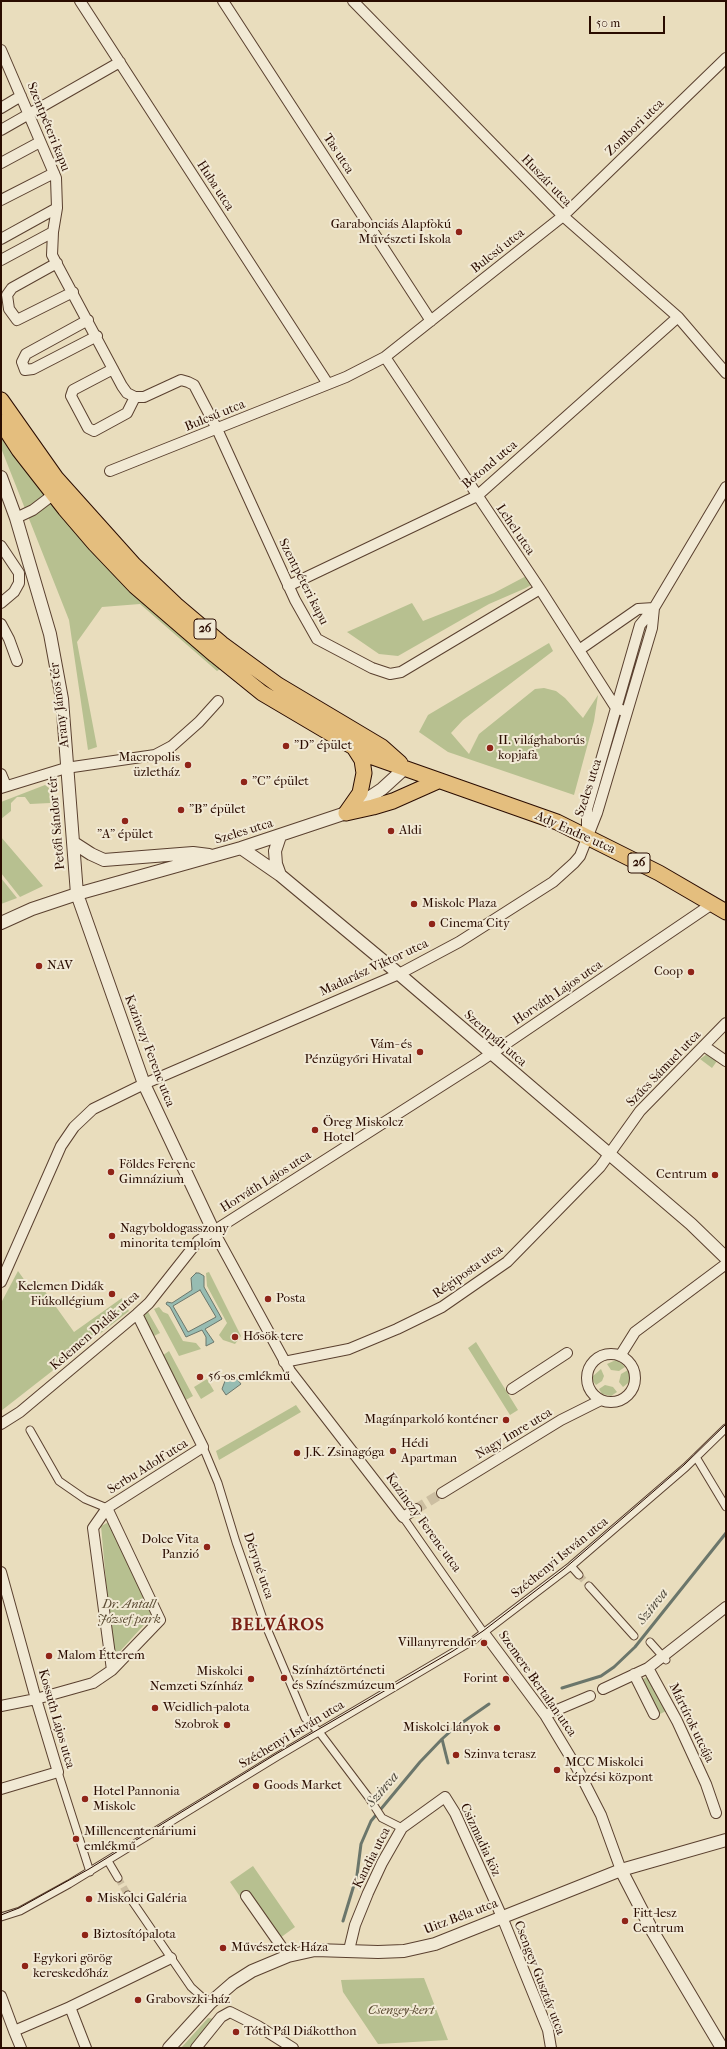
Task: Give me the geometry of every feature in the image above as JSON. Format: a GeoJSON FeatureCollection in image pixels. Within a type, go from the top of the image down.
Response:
{"type":"FeatureCollection","features":[{"type":"Feature","properties":{"kind":"main road","name":"26"},"geometry":{"type":"LineString","coordinates":[[1,400],[56,478],[134,565],[176,605],[222,644],[278,684],[382,747],[405,768]]}},
{"type":"Feature","properties":{"kind":"main road","name":"26"},"geometry":{"type":"LineString","coordinates":[[1,422],[19,450],[95,544],[135,586],[215,655],[262,693],[355,749],[438,781]]}},
{"type":"Feature","properties":{"kind":"main road"},"geometry":{"type":"LineString","coordinates":[[346,813],[360,793],[364,773],[362,760],[355,749]]}},
{"type":"Feature","properties":{"kind":"main road"},"geometry":{"type":"LineString","coordinates":[[346,813],[393,801],[438,781]]}},
{"type":"Feature","properties":{"kind":"main road","name":"Ady Endre utca"},"geometry":{"type":"LineString","coordinates":[[438,781],[557,822],[659,873],[726,912]]}},
{"type":"Feature","properties":{"kind":"street","name":"Huba utca"},"geometry":{"type":"LineString","coordinates":[[80,1],[328,384]]}},
{"type":"Feature","properties":{"kind":"street","name":"Tas utca"},"geometry":{"type":"LineString","coordinates":[[223,1],[431,321]]}},
{"type":"Feature","properties":{"kind":"street","name":"Huszár utca"},"geometry":{"type":"LineString","coordinates":[[353,1],[563,216],[678,317],[726,373]]}},
{"type":"Feature","properties":{"kind":"street","name":"Szentpéteri kapu"},"geometry":{"type":"LineString","coordinates":[[1,50],[11,70],[56,178],[57,208],[53,232],[52,255],[97,336],[113,369],[127,393],[135,397],[144,397],[181,380],[194,386],[217,429],[288,586],[317,639],[372,668],[390,674],[401,672],[540,589]]}},
{"type":"Feature","properties":{"kind":"street","name":"Zombori utca"},"geometry":{"type":"LineString","coordinates":[[563,216],[726,58]]}},
{"type":"Feature","properties":{"kind":"street"},"geometry":{"type":"LineString","coordinates":[[1,130],[120,62]]}},
{"type":"Feature","properties":{"kind":"street"},"geometry":{"type":"LineString","coordinates":[[1,75],[11,70]]}},
{"type":"Feature","properties":{"kind":"street"},"geometry":{"type":"LineString","coordinates":[[1,108],[21,96]]}},
{"type":"Feature","properties":{"kind":"street"},"geometry":{"type":"LineString","coordinates":[[1,163],[40,142]]}},
{"type":"Feature","properties":{"kind":"street"},"geometry":{"type":"LineString","coordinates":[[1,200],[54,173]]}},
{"type":"Feature","properties":{"kind":"street"},"geometry":{"type":"LineString","coordinates":[[1,238],[57,208]]}},
{"type":"Feature","properties":{"kind":"street","name":"Bulcsú utca"},"geometry":{"type":"LineString","coordinates":[[110,471],[328,384],[385,357],[563,216]]}},
{"type":"Feature","properties":{"kind":"street"},"geometry":{"type":"LineString","coordinates":[[1,260],[53,232]]}},
{"type":"Feature","properties":{"kind":"street"},"geometry":{"type":"LineString","coordinates":[[57,263],[12,288],[7,295],[9,309],[17,320],[73,292]]}},
{"type":"Feature","properties":{"kind":"street","name":"Botond utca"},"geometry":{"type":"LineString","coordinates":[[288,586],[477,496],[678,317]]}},
{"type":"Feature","properties":{"kind":"street"},"geometry":{"type":"LineString","coordinates":[[88,320],[26,354],[22,362],[25,370],[33,370],[97,336]]}},
{"type":"Feature","properties":{"kind":"street","name":"Lehel utca"},"geometry":{"type":"LineString","coordinates":[[385,357],[540,589],[616,708]]}},
{"type":"Feature","properties":{"kind":"street"},"geometry":{"type":"LineString","coordinates":[[113,369],[73,390],[71,396],[88,428],[94,431],[127,414],[135,397]]}},
{"type":"Feature","properties":{"kind":"street"},"geometry":{"type":"LineString","coordinates":[[16,518],[33,510],[54,494],[58,486],[56,478]]}},
{"type":"Feature","properties":{"kind":"street","name":"Arany János tér"},"geometry":{"type":"LineString","coordinates":[[1,479],[16,518],[50,634],[62,698],[66,768]]}},
{"type":"Feature","properties":{"kind":"street","name":"Szeles utca"},"geometry":{"type":"LineString","coordinates":[[587,836],[587,809],[640,625],[654,608],[726,487]]}},
{"type":"Feature","properties":{"kind":"street"},"geometry":{"type":"LineString","coordinates":[[1,546],[19,573],[20,583],[14,592],[1,603]]}},
{"type":"Feature","properties":{"kind":"street"},"geometry":{"type":"LineString","coordinates":[[579,650],[638,609],[654,608]]}},
{"type":"Feature","properties":{"kind":"street","name":"Szeles utca"},"geometry":{"type":"LineString","coordinates":[[587,836],[597,813],[652,628],[654,608]]}},
{"type":"Feature","properties":{"kind":"street"},"geometry":{"type":"LineString","coordinates":[[1,624],[9,639],[17,661]]}},
{"type":"Feature","properties":{"kind":"street"},"geometry":{"type":"LineString","coordinates":[[66,768],[155,755],[172,746],[199,722],[218,701]]}},
{"type":"Feature","properties":{"kind":"street"},"geometry":{"type":"LineString","coordinates":[[616,708],[627,712]]}},
{"type":"Feature","properties":{"kind":"street","name":"Petőfi Sándor tér"},"geometry":{"type":"LineString","coordinates":[[3,787],[66,768],[74,843],[77,894]]}},
{"type":"Feature","properties":{"kind":"street","name":"Szeles utca"},"geometry":{"type":"LineString","coordinates":[[1,923],[32,909],[77,894],[241,848],[346,813],[382,789],[405,768]]}},
{"type":"Feature","properties":{"kind":"street"},"geometry":{"type":"LineString","coordinates":[[1,774],[3,787]]}},
{"type":"Feature","properties":{"kind":"street"},"geometry":{"type":"LineString","coordinates":[[280,836],[275,851],[276,864],[280,875]]}},
{"type":"Feature","properties":{"kind":"street","name":"Madarász Viktor utca"},"geometry":{"type":"LineString","coordinates":[[1,1282],[61,1146],[74,1127],[93,1109],[144,1084],[399,974],[460,942],[553,882],[580,856],[587,836]]}},
{"type":"Feature","properties":{"kind":"street"},"geometry":{"type":"LineString","coordinates":[[74,843],[104,860],[193,853],[214,856]]}},
{"type":"Feature","properties":{"kind":"street","name":"Szentpáli utca"},"geometry":{"type":"LineString","coordinates":[[241,848],[280,875],[399,974],[490,1054],[691,1224],[726,1258]]}},
{"type":"Feature","properties":{"kind":"street","name":"Kazinczy Ferenc utca"},"geometry":{"type":"LineString","coordinates":[[77,894],[144,1084],[213,1230],[284,1362],[402,1517],[484,1632]]}},
{"type":"Feature","properties":{"kind":"street","name":"Horváth Lajos utca"},"geometry":{"type":"LineString","coordinates":[[213,1230],[479,1062],[712,904]]}},
{"type":"Feature","properties":{"kind":"street","name":"Szűcs Sámuel utca"},"geometry":{"type":"LineString","coordinates":[[610,1154],[640,1111],[726,1023]]}},
{"type":"Feature","properties":{"kind":"street"},"geometry":{"type":"LineString","coordinates":[[704,1046],[726,1061]]}},
{"type":"Feature","properties":{"kind":"street","name":"Régiposta utca"},"geometry":{"type":"LineString","coordinates":[[284,1362],[349,1349],[397,1329],[442,1307],[462,1295],[508,1262],[595,1172],[610,1154]]}},
{"type":"Feature","properties":{"kind":"street","name":"Kelemen Didák utca"},"geometry":{"type":"LineString","coordinates":[[1,1424],[20,1412],[138,1314],[149,1303],[198,1242],[213,1230]]}},
{"type":"Feature","properties":{"kind":"street"},"geometry":{"type":"LineString","coordinates":[[620,1356],[634,1332],[726,1264]]}},
{"type":"Feature","properties":{"kind":"street"},"geometry":{"type":"LineString","coordinates":[[138,1314],[203,1447]]}},
{"type":"Feature","properties":{"kind":"street"},"geometry":{"type":"LineString","coordinates":[[512,1389],[567,1353]]}},
{"type":"Feature","properties":{"kind":"street"},"geometry":{"type":"LineString","coordinates":[[605,1355],[620,1356],[631,1365],[634,1371],[634,1385],[627,1396],[621,1400],[614,1402],[601,1400],[595,1396],[588,1384],[589,1370],[598,1358],[605,1355]]}},
{"type":"Feature","properties":{"kind":"street","name":"Nagy Imre utca"},"geometry":{"type":"LineString","coordinates":[[442,1493],[561,1420],[601,1400]]}},
{"type":"Feature","properties":{"kind":"street","name":"Széchenyi István utca"},"geometry":{"type":"LineString","coordinates":[[1,1917],[20,1911],[90,1872],[318,1732],[454,1653],[571,1566],[696,1457],[726,1428]]}},
{"type":"Feature","properties":{"kind":"street"},"geometry":{"type":"LineString","coordinates":[[1,1706],[36,1699],[92,1683],[112,1670],[160,1620],[107,1508],[85,1499],[59,1481],[30,1430]]}},
{"type":"Feature","properties":{"kind":"street","name":"Serbu Adolf utca"},"geometry":{"type":"LineString","coordinates":[[107,1508],[203,1447]]}},
{"type":"Feature","properties":{"kind":"street","name":"Déryné utca"},"geometry":{"type":"LineString","coordinates":[[203,1447],[218,1483],[236,1542],[263,1619],[306,1718],[382,1818],[402,1828]]}},
{"type":"Feature","properties":{"kind":"street"},"geometry":{"type":"LineString","coordinates":[[696,1457],[726,1507]]}},
{"type":"Feature","properties":{"kind":"street"},"geometry":{"type":"LineString","coordinates":[[107,1508],[93,1528],[112,1670]]}},
{"type":"Feature","properties":{"kind":"street"},"geometry":{"type":"LineString","coordinates":[[402,1517],[416,1509]]}},
{"type":"Feature","properties":{"kind":"street"},"geometry":{"type":"LineString","coordinates":[[571,1566],[579,1575]]}},
{"type":"Feature","properties":{"kind":"street","name":"Kossuth Lajos utca"},"geometry":{"type":"LineString","coordinates":[[1,1572],[36,1699],[90,1872]]}},
{"type":"Feature","properties":{"kind":"street"},"geometry":{"type":"LineString","coordinates":[[589,1586],[634,1636]]}},
{"type":"Feature","properties":{"kind":"street"},"geometry":{"type":"LineString","coordinates":[[603,1689],[648,1668],[665,1658],[726,1607]]}},
{"type":"Feature","properties":{"kind":"street","name":"Szemere Bertalan utca"},"geometry":{"type":"LineString","coordinates":[[484,1632],[545,1715],[577,1768],[597,1808],[621,1870],[653,1932],[722,2048]]}},
{"type":"Feature","properties":{"kind":"street"},"geometry":{"type":"LineString","coordinates":[[650,1642],[665,1658]]}},
{"type":"Feature","properties":{"kind":"street","name":"Mártírok utcája"},"geometry":{"type":"LineString","coordinates":[[648,1668],[677,1722],[706,1784],[716,1814]]}},
{"type":"Feature","properties":{"kind":"street"},"geometry":{"type":"LineString","coordinates":[[634,1674],[654,1714]]}},
{"type":"Feature","properties":{"kind":"street"},"geometry":{"type":"LineString","coordinates":[[545,1715],[590,1696]]}},
{"type":"Feature","properties":{"kind":"street"},"geometry":{"type":"LineString","coordinates":[[1,1789],[58,1772]]}},
{"type":"Feature","properties":{"kind":"street","name":"Kandia utca"},"geometry":{"type":"LineString","coordinates":[[349,1950],[355,1925],[368,1893],[382,1863],[402,1828],[445,1797]]}},
{"type":"Feature","properties":{"kind":"street","name":"Csizmadia köz"},"geometry":{"type":"LineString","coordinates":[[445,1797],[455,1813],[502,1917]]}},
{"type":"Feature","properties":{"kind":"street","name":"Uitz Béla utca"},"geometry":{"type":"LineString","coordinates":[[169,2048],[206,2000],[252,1971],[288,1956],[314,1950],[378,1952],[404,1951],[436,1944],[621,1870],[726,1840]]}},
{"type":"Feature","properties":{"kind":"street"},"geometry":{"type":"LineString","coordinates":[[108,1861],[118,1878]]}},
{"type":"Feature","properties":{"kind":"street"},"geometry":{"type":"LineString","coordinates":[[128,1895],[191,1987],[206,2000]]}},
{"type":"Feature","properties":{"kind":"street"},"geometry":{"type":"LineString","coordinates":[[246,1896],[288,1956]]}},
{"type":"Feature","properties":{"kind":"street","name":"Csengey Gusztáv utca"},"geometry":{"type":"LineString","coordinates":[[502,1917],[548,2030],[551,2048]]}},
{"type":"Feature","properties":{"kind":"street"},"geometry":{"type":"LineString","coordinates":[[14,2031],[70,2007],[171,1958]]}},
{"type":"Feature","properties":{"kind":"street"},"geometry":{"type":"LineString","coordinates":[[1,1996],[21,2048]]}},
{"type":"Feature","properties":{"kind":"street"},"geometry":{"type":"LineString","coordinates":[[70,2007],[86,2048]]}},
{"type":"Feature","properties":{"kind":"street"},"geometry":{"type":"LineString","coordinates":[[196,2048],[225,2014],[230,2012],[293,2048]]}},
{"type":"Feature","properties":{"kind":"green space"},"geometry":{"type":"Polygon","coordinates":[[[1,426],[62,513],[227,665],[217,671],[140,604],[102,607],[77,642],[97,747],[88,750],[69,620],[1,448],[1,426]]]}},
{"type":"Feature","properties":{"kind":"green space"},"geometry":{"type":"Polygon","coordinates":[[[530,574],[533,580],[531,585],[489,604],[398,656],[379,654],[347,632],[412,603],[423,621],[494,593],[530,574]]]}},
{"type":"Feature","properties":{"kind":"green space"},"geometry":{"type":"Polygon","coordinates":[[[549,643],[553,651],[463,720],[451,733],[469,754],[479,734],[535,689],[544,688],[556,691],[565,698],[583,718],[598,695],[594,721],[574,795],[448,752],[419,732],[428,715],[549,643]]]}},
{"type":"Feature","properties":{"kind":"green space"},"geometry":{"type":"Polygon","coordinates":[[[45,785],[49,788],[50,803],[30,804],[25,797],[17,797],[11,803],[11,811],[1,819],[1,802],[45,785]]]}},
{"type":"Feature","properties":{"kind":"green space"},"geometry":{"type":"Polygon","coordinates":[[[1,837],[43,886],[20,897],[1,873],[1,837]]]}},
{"type":"Feature","properties":{"kind":"green space"},"geometry":{"type":"Polygon","coordinates":[[[1,878],[17,898],[1,904],[1,878]]]}},
{"type":"Feature","properties":{"kind":"green space"},"geometry":{"type":"Polygon","coordinates":[[[707,1054],[717,1061],[712,1068],[700,1059],[707,1054]]]}},
{"type":"Feature","properties":{"kind":"green space"},"geometry":{"type":"Polygon","coordinates":[[[18,1271],[28,1285],[36,1279],[74,1332],[122,1298],[129,1311],[1,1411],[1,1303],[18,1271]]]}},
{"type":"Feature","properties":{"kind":"green space"},"geometry":{"type":"Polygon","coordinates":[[[209,1272],[241,1336],[235,1344],[223,1340],[219,1335],[227,1323],[207,1286],[206,1273],[209,1272]]]}},
{"type":"Feature","properties":{"kind":"green space"},"geometry":{"type":"Polygon","coordinates":[[[159,1307],[163,1312],[168,1314],[183,1341],[196,1343],[201,1349],[179,1356],[154,1309],[159,1307]]]}},
{"type":"Feature","properties":{"kind":"green space"},"geometry":{"type":"Polygon","coordinates":[[[147,1310],[160,1333],[152,1337],[142,1316],[147,1310]]]}},
{"type":"Feature","properties":{"kind":"green space"},"geometry":{"type":"Polygon","coordinates":[[[476,1342],[518,1410],[510,1415],[468,1348],[476,1342]]]}},
{"type":"Feature","properties":{"kind":"green space"},"geometry":{"type":"Polygon","coordinates":[[[169,1351],[193,1396],[184,1401],[162,1356],[169,1351]]]}},
{"type":"Feature","properties":{"kind":"green space"},"geometry":{"type":"Polygon","coordinates":[[[618,1359],[625,1367],[619,1371],[611,1370],[607,1364],[618,1359]]]}},
{"type":"Feature","properties":{"kind":"green space"},"geometry":{"type":"Polygon","coordinates":[[[601,1369],[604,1376],[602,1381],[596,1385],[592,1380],[593,1376],[601,1369]]]}},
{"type":"Feature","properties":{"kind":"green space"},"geometry":{"type":"Polygon","coordinates":[[[628,1370],[632,1376],[632,1380],[623,1387],[619,1382],[621,1374],[628,1370]]]}},
{"type":"Feature","properties":{"kind":"green space"},"geometry":{"type":"Polygon","coordinates":[[[207,1379],[214,1391],[201,1399],[194,1387],[207,1379]]]}},
{"type":"Feature","properties":{"kind":"green space"},"geometry":{"type":"Polygon","coordinates":[[[605,1385],[613,1387],[617,1392],[611,1396],[602,1394],[599,1389],[605,1385]]]}},
{"type":"Feature","properties":{"kind":"green space"},"geometry":{"type":"Polygon","coordinates":[[[296,1405],[301,1412],[219,1460],[216,1451],[296,1405]]]}},
{"type":"Feature","properties":{"kind":"green space","name":"Dr. Antall József park"},"geometry":{"type":"Polygon","coordinates":[[[109,1522],[152,1616],[113,1659],[101,1526],[109,1522]]]}},
{"type":"Feature","properties":{"kind":"green space"},"geometry":{"type":"Polygon","coordinates":[[[647,1677],[666,1711],[658,1715],[639,1681],[647,1677]]]}},
{"type":"Feature","properties":{"kind":"green space"},"geometry":{"type":"Polygon","coordinates":[[[253,1866],[295,1927],[280,1938],[248,1894],[241,1898],[230,1882],[253,1866]]]}},
{"type":"Feature","properties":{"kind":"green space","name":"Csengey-kert"},"geometry":{"type":"Polygon","coordinates":[[[424,1978],[448,2040],[378,2044],[343,1992],[341,1980],[424,1978]]]}},
{"type":"Feature","properties":{"kind":"green space"},"geometry":{"type":"Polygon","coordinates":[[[208,2018],[215,2019],[193,2048],[181,2048],[208,2018]]]}},
{"type":"Feature","properties":{"kind":"water"},"geometry":{"type":"Polygon","coordinates":[[[196,1273],[204,1276],[204,1287],[222,1319],[205,1329],[214,1342],[206,1346],[206,1337],[202,1330],[186,1337],[170,1307],[166,1304],[167,1302],[172,1303],[192,1290],[191,1278],[196,1273]],[[200,1290],[173,1306],[188,1332],[216,1317],[200,1290]]]}},
{"type":"Feature","properties":{"kind":"water"},"geometry":{"type":"Polygon","coordinates":[[[230,1377],[237,1379],[241,1384],[226,1395],[222,1389],[225,1381],[230,1377]]]}},
{"type":"Feature","properties":{"kind":"waterway","name":"Szinva"},"geometry":{"type":"LineString","coordinates":[[562,1688],[601,1676],[614,1667],[635,1647],[726,1533]]}},
{"type":"Feature","properties":{"kind":"waterway","name":"Szinva"},"geometry":{"type":"LineString","coordinates":[[343,1921],[357,1875],[361,1844],[371,1821],[420,1762],[442,1739],[453,1729],[489,1704]]}},
{"type":"Feature","properties":{"kind":"waterway"},"geometry":{"type":"LineString","coordinates":[[442,1739],[448,1763]]}},
{"type":"Feature","properties":{"kind":"tunnel"},"geometry":{"type":"LineString","coordinates":[[416,1509],[442,1493]]}},
{"type":"Feature","properties":{"kind":"tunnel"},"geometry":{"type":"LineString","coordinates":[[579,1575],[589,1586]]}},
{"type":"Feature","properties":{"kind":"tunnel"},"geometry":{"type":"LineString","coordinates":[[118,1878],[128,1895]]}},
{"type":"Feature","properties":{"kind":"tram line"},"geometry":{"type":"LineString","coordinates":[[1,1915],[19,1908],[89,1869],[276,1754],[453,1651],[483,1631],[564,1569],[684,1465],[726,1424]]}},
{"type":"Feature","properties":{"kind":"place","name":"Garabonciás Alapfokú Művészeti Iskola"},"geometry":{"type":"Point","coordinates":[459,232]}},
{"type":"Feature","properties":{"kind":"place","name":"\"D\" épület"},"geometry":{"type":"Point","coordinates":[286,746]}},
{"type":"Feature","properties":{"kind":"place","name":"II. világhaborús kopjafa"},"geometry":{"type":"Point","coordinates":[490,748]}},
{"type":"Feature","properties":{"kind":"place","name":"Macropolis üzletház"},"geometry":{"type":"Point","coordinates":[188,765]}},
{"type":"Feature","properties":{"kind":"place","name":"\"C\" épület"},"geometry":{"type":"Point","coordinates":[244,782]}},
{"type":"Feature","properties":{"kind":"place","name":"\"B\" épület"},"geometry":{"type":"Point","coordinates":[181,810]}},
{"type":"Feature","properties":{"kind":"place","name":"\"A\" épület"},"geometry":{"type":"Point","coordinates":[125,821]}},
{"type":"Feature","properties":{"kind":"place","name":"Aldi"},"geometry":{"type":"Point","coordinates":[391,831]}},
{"type":"Feature","properties":{"kind":"place","name":"Miskolc Plaza"},"geometry":{"type":"Point","coordinates":[414,904]}},
{"type":"Feature","properties":{"kind":"place","name":"Cinema City"},"geometry":{"type":"Point","coordinates":[432,924]}},
{"type":"Feature","properties":{"kind":"place","name":"NAV"},"geometry":{"type":"Point","coordinates":[39,966]}},
{"type":"Feature","properties":{"kind":"place","name":"Coop"},"geometry":{"type":"Point","coordinates":[691,972]}},
{"type":"Feature","properties":{"kind":"place","name":"Vám- és Pénzügyőri Hivatal"},"geometry":{"type":"Point","coordinates":[420,1052]}},
{"type":"Feature","properties":{"kind":"place","name":"Öreg Miskolcz Hotel"},"geometry":{"type":"Point","coordinates":[315,1130]}},
{"type":"Feature","properties":{"kind":"place","name":"Földes Ferenc Gimnázium"},"geometry":{"type":"Point","coordinates":[111,1172]}},
{"type":"Feature","properties":{"kind":"place","name":"Centrum"},"geometry":{"type":"Point","coordinates":[715,1175]}},
{"type":"Feature","properties":{"kind":"place","name":"Nagyboldogasszony minorita templom"},"geometry":{"type":"Point","coordinates":[112,1236]}},
{"type":"Feature","properties":{"kind":"place","name":"Kelemen Didák Fiúkollégium"},"geometry":{"type":"Point","coordinates":[112,1294]}},
{"type":"Feature","properties":{"kind":"place","name":"Posta"},"geometry":{"type":"Point","coordinates":[268,1299]}},
{"type":"Feature","properties":{"kind":"place","name":"Hősök tere"},"geometry":{"type":"Point","coordinates":[235,1337]}},
{"type":"Feature","properties":{"kind":"place","name":"56-os emlékmű"},"geometry":{"type":"Point","coordinates":[200,1377]}},
{"type":"Feature","properties":{"kind":"place","name":"Magánparkoló konténer"},"geometry":{"type":"Point","coordinates":[506,1420]}},
{"type":"Feature","properties":{"kind":"place","name":"Hédi Apartman"},"geometry":{"type":"Point","coordinates":[393,1451]}},
{"type":"Feature","properties":{"kind":"place","name":"J.K. Zsinagóga"},"geometry":{"type":"Point","coordinates":[297,1453]}},
{"type":"Feature","properties":{"kind":"place","name":"Dolce Vita Panzió"},"geometry":{"type":"Point","coordinates":[207,1547]}},
{"type":"Feature","properties":{"kind":"place","name":"Villanyrendőr"},"geometry":{"type":"Point","coordinates":[484,1643]}},
{"type":"Feature","properties":{"kind":"place","name":"Malom Étterem"},"geometry":{"type":"Point","coordinates":[49,1656]}},
{"type":"Feature","properties":{"kind":"place","name":"Színháztörténeti és Színészmúzeum"},"geometry":{"type":"Point","coordinates":[284,1678]}},
{"type":"Feature","properties":{"kind":"place","name":"Miskolci Nemzeti Színház"},"geometry":{"type":"Point","coordinates":[251,1679]}},
{"type":"Feature","properties":{"kind":"place","name":"Forint"},"geometry":{"type":"Point","coordinates":[506,1679]}},
{"type":"Feature","properties":{"kind":"place","name":"Weidlich-palota"},"geometry":{"type":"Point","coordinates":[155,1708]}},
{"type":"Feature","properties":{"kind":"place","name":"Szobrok"},"geometry":{"type":"Point","coordinates":[227,1725]}},
{"type":"Feature","properties":{"kind":"place","name":"Miskolci lányok"},"geometry":{"type":"Point","coordinates":[497,1728]}},
{"type":"Feature","properties":{"kind":"place","name":"Szinva terasz"},"geometry":{"type":"Point","coordinates":[456,1755]}},
{"type":"Feature","properties":{"kind":"place","name":"MCC Miskolci képzési központ"},"geometry":{"type":"Point","coordinates":[557,1770]}},
{"type":"Feature","properties":{"kind":"place","name":"Goods Market"},"geometry":{"type":"Point","coordinates":[256,1786]}},
{"type":"Feature","properties":{"kind":"place","name":"Hotel Pannonia Miskolc"},"geometry":{"type":"Point","coordinates":[85,1799]}},
{"type":"Feature","properties":{"kind":"place","name":"Millencentenáriumi emlékmű"},"geometry":{"type":"Point","coordinates":[76,1839]}},
{"type":"Feature","properties":{"kind":"place","name":"Miskolci Galéria"},"geometry":{"type":"Point","coordinates":[89,1899]}},
{"type":"Feature","properties":{"kind":"place","name":"Fitt-lesz Centrum"},"geometry":{"type":"Point","coordinates":[625,1921]}},
{"type":"Feature","properties":{"kind":"place","name":"Biztosítópalota"},"geometry":{"type":"Point","coordinates":[85,1935]}},
{"type":"Feature","properties":{"kind":"place","name":"Művészetek Háza"},"geometry":{"type":"Point","coordinates":[223,1948]}},
{"type":"Feature","properties":{"kind":"place","name":"Egykori görög kereskedőház"},"geometry":{"type":"Point","coordinates":[25,1966]}},
{"type":"Feature","properties":{"kind":"place","name":"Grabovszki-ház"},"geometry":{"type":"Point","coordinates":[138,2000]}},
{"type":"Feature","properties":{"kind":"place","name":"Tóth Pál Diákotthon"},"geometry":{"type":"Point","coordinates":[236,2032]}},
{"type":"Feature","properties":{"kind":"district","name":"BELVÁROS"},"geometry":{"type":"Point","coordinates":[278,1626]}}]}
